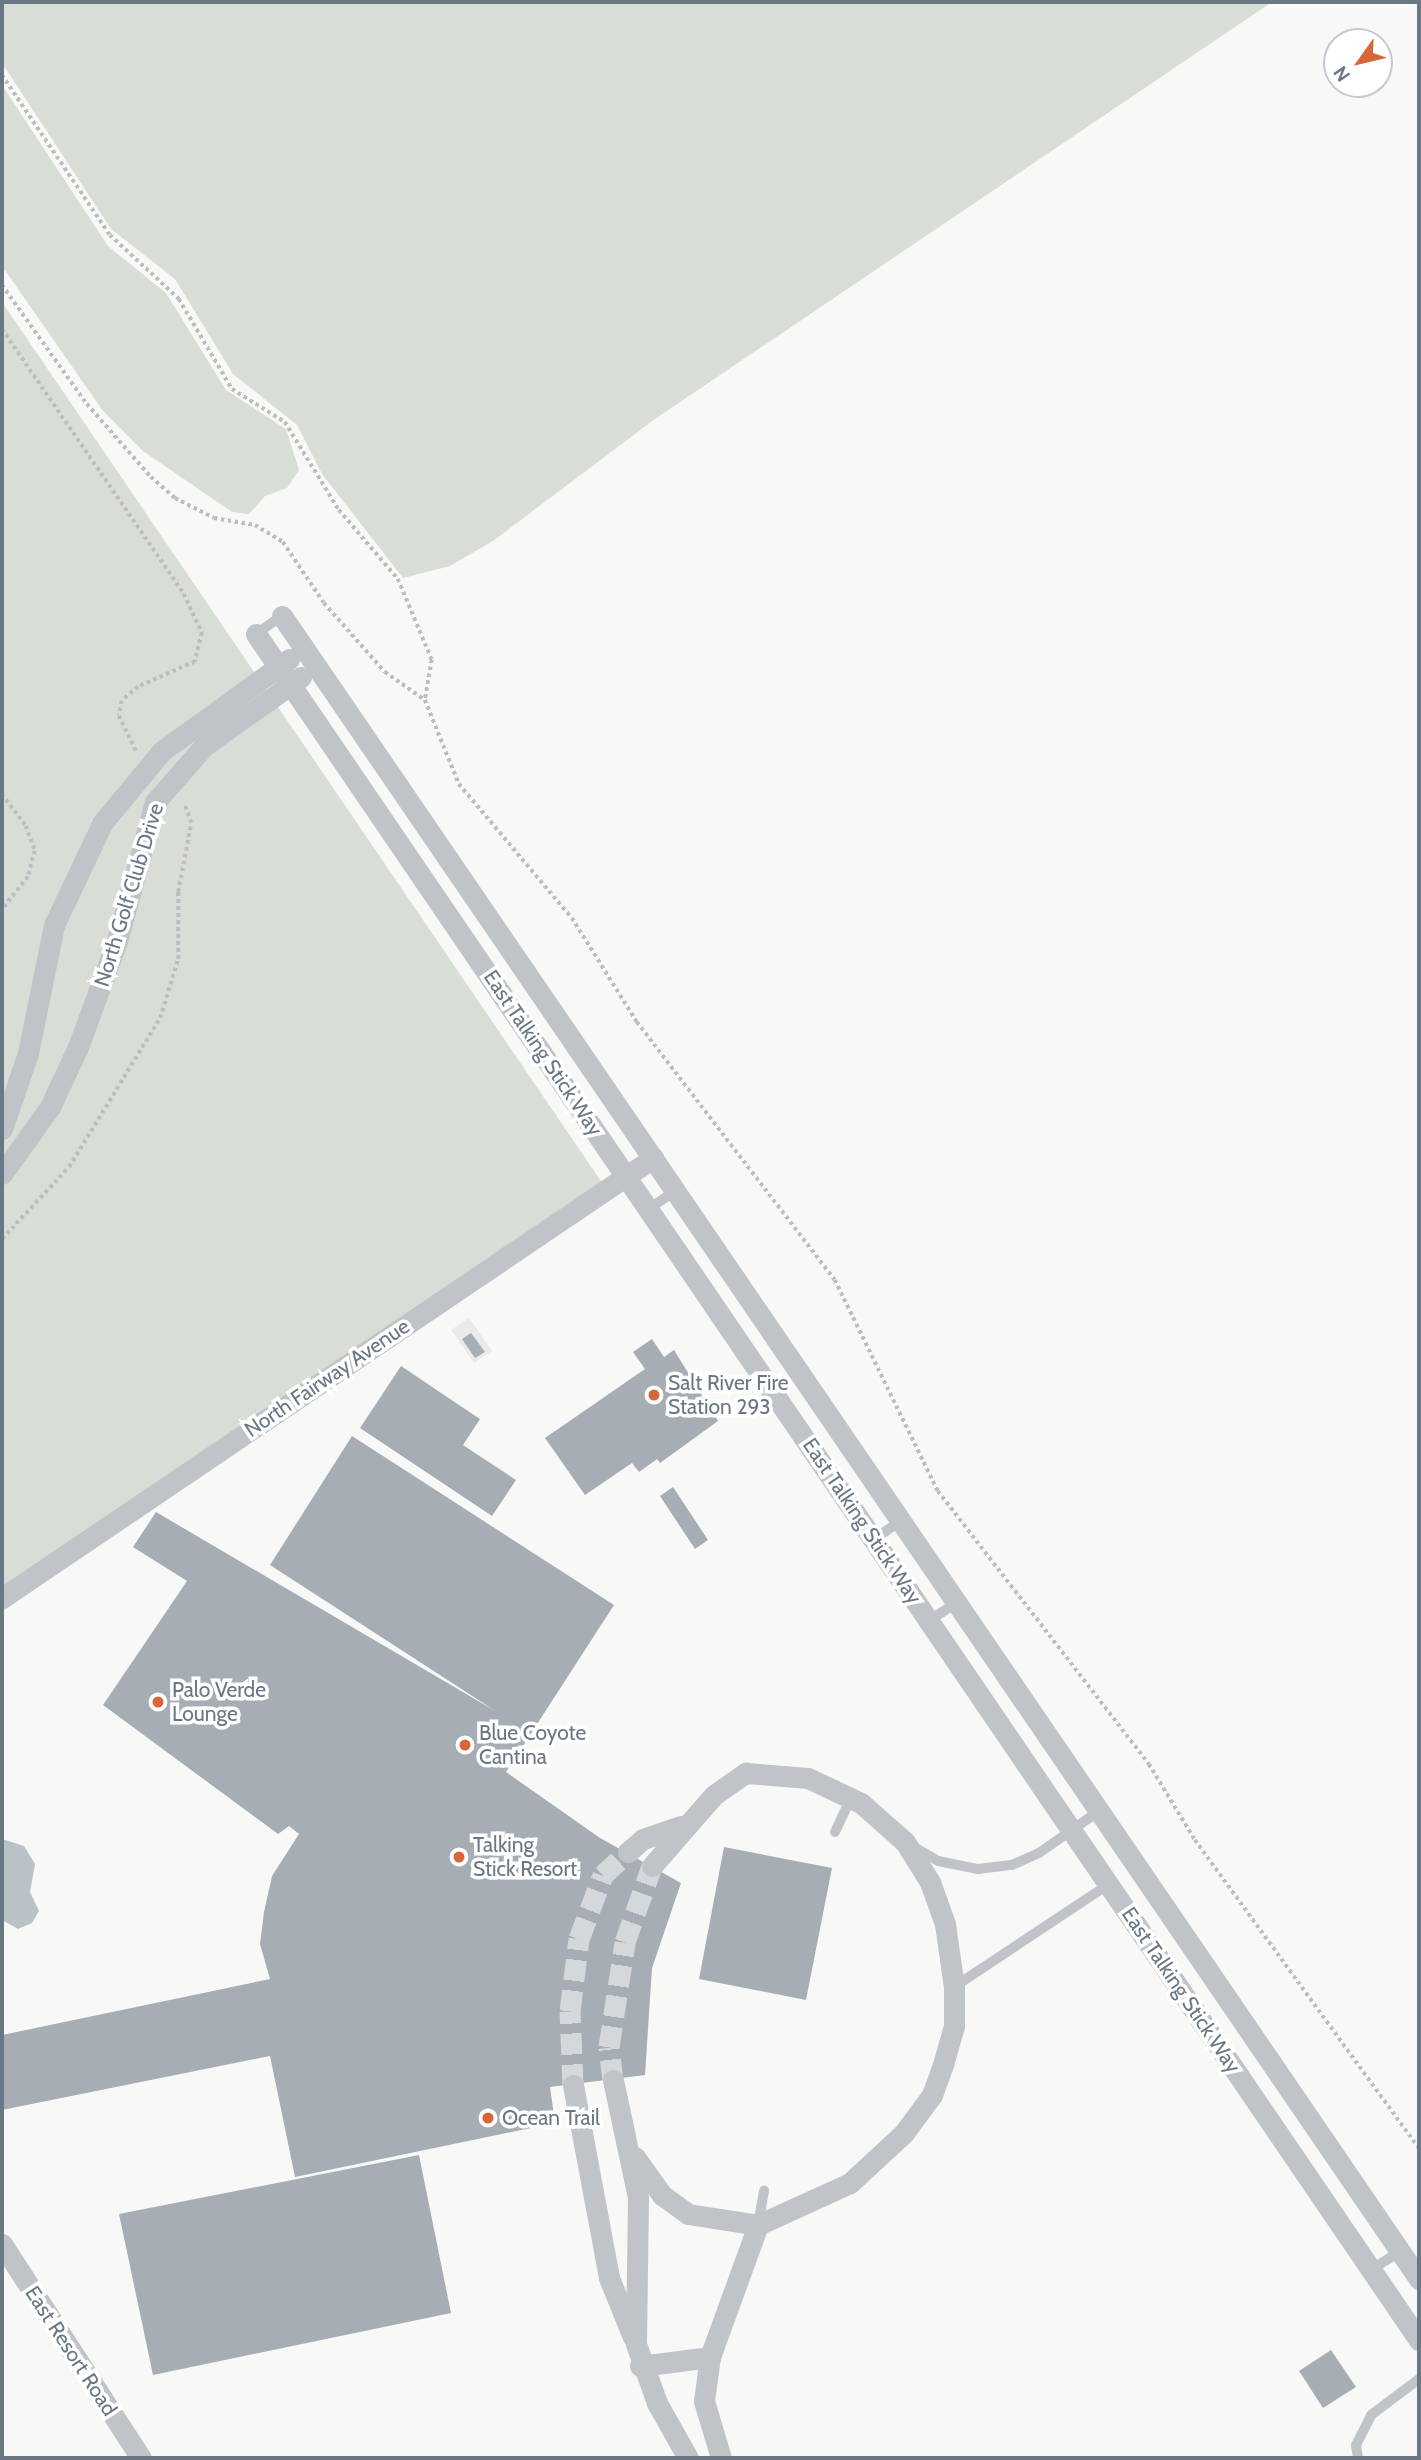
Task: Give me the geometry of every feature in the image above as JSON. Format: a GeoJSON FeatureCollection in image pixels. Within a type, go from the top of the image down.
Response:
{"type":"FeatureCollection","features":[{"type":"Feature","properties":{"kind":"street","name":"East Talking Stick Way"},"geometry":{"type":"LineString","coordinates":[[282,616],[1419,2279]]}},
{"type":"Feature","properties":{"kind":"street","name":"East Talking Stick Way"},"geometry":{"type":"LineString","coordinates":[[257,634],[1419,2340]]}},
{"type":"Feature","properties":{"kind":"street","name":"North Golf Club Drive"},"geometry":{"type":"LineString","coordinates":[[2,1174],[50,1107],[78,1047],[117,941],[155,802],[186,762],[285,675],[304,648]]}},
{"type":"Feature","properties":{"kind":"street","name":"North Golf Club Drive"},"geometry":{"type":"LineString","coordinates":[[2,1129],[29,1053],[54,925],[103,822],[162,751],[285,675],[317,666]]}},
{"type":"Feature","properties":{"kind":"street","name":"North Fairway Avenue"},"geometry":{"type":"LineString","coordinates":[[2,1598],[653,1157]]}},
{"type":"Feature","properties":{"kind":"street"},"geometry":{"type":"LineString","coordinates":[[630,2149],[662,2195],[688,2214],[758,2225],[850,2183],[904,2133],[932,2095],[954,2026],[954,1987],[945,1923],[930,1882],[905,1842],[851,1798],[808,1778],[746,1773],[714,1795],[652,1866]]}},
{"type":"Feature","properties":{"kind":"street"},"geometry":{"type":"LineString","coordinates":[[628,1852],[643,1839],[686,1824]]}},
{"type":"Feature","properties":{"kind":"street"},"geometry":{"type":"LineString","coordinates":[[612,2080],[630,2149],[638,2198],[636,2344]]}},
{"type":"Feature","properties":{"kind":"street"},"geometry":{"type":"LineString","coordinates":[[573,2085],[610,2277],[636,2344],[640,2366],[688,2458]]}},
{"type":"Feature","properties":{"kind":"street"},"geometry":{"type":"LineString","coordinates":[[721,2458],[705,2401],[710,2357],[758,2225]]}},
{"type":"Feature","properties":{"kind":"street","name":"East Resort Road"},"geometry":{"type":"LineString","coordinates":[[2,2244],[141,2458]]}},
{"type":"Feature","properties":{"kind":"street"},"geometry":{"type":"LineString","coordinates":[[640,2366],[710,2357]]}},
{"type":"Feature","properties":{"kind":"lane"},"geometry":{"type":"LineString","coordinates":[[257,634],[282,616]]}},
{"type":"Feature","properties":{"kind":"lane"},"geometry":{"type":"LineString","coordinates":[[649,1209],[676,1191]]}},
{"type":"Feature","properties":{"kind":"lane"},"geometry":{"type":"LineString","coordinates":[[874,1539],[901,1521]]}},
{"type":"Feature","properties":{"kind":"lane"},"geometry":{"type":"LineString","coordinates":[[929,1621],[957,1602]]}},
{"type":"Feature","properties":{"kind":"lane"},"geometry":{"type":"LineString","coordinates":[[835,1832],[851,1798]]}},
{"type":"Feature","properties":{"kind":"lane"},"geometry":{"type":"LineString","coordinates":[[905,1842],[939,1861],[978,1869],[1012,1864],[1072,1831],[1099,1811]]}},
{"type":"Feature","properties":{"kind":"lane"},"geometry":{"type":"LineString","coordinates":[[954,1987],[1109,1884]]}},
{"type":"Feature","properties":{"kind":"lane"},"geometry":{"type":"LineString","coordinates":[[758,2225],[764,2191]]}},
{"type":"Feature","properties":{"kind":"lane"},"geometry":{"type":"LineString","coordinates":[[1371,2270],[1400,2251]]}},
{"type":"Feature","properties":{"kind":"lane"},"geometry":{"type":"LineString","coordinates":[[1358,2458],[1356,2445],[1371,2415],[1419,2379]]}},
{"type":"Feature","properties":{"kind":"path"},"geometry":{"type":"LineString","coordinates":[[2,75],[110,235],[179,299],[232,389],[285,422],[339,510],[398,579],[432,660],[425,700],[459,783],[572,918],[638,1022],[835,1280],[939,1491],[1149,1764],[1195,1840],[1419,2148]]}},
{"type":"Feature","properties":{"kind":"path"},"geometry":{"type":"LineString","coordinates":[[2,285],[87,404],[151,477],[175,498],[214,518],[255,525],[283,542],[324,603],[384,672],[425,700]]}},
{"type":"Feature","properties":{"kind":"path"},"geometry":{"type":"LineString","coordinates":[[2,330],[166,566],[202,633],[195,662],[138,687],[122,701],[119,716],[136,751]]}},
{"type":"Feature","properties":{"kind":"path"},"geometry":{"type":"LineString","coordinates":[[2,794],[26,826],[34,851],[28,877],[2,910]]}},
{"type":"Feature","properties":{"kind":"path"},"geometry":{"type":"LineString","coordinates":[[2,1239],[69,1167],[159,1018],[178,959],[178,892],[191,823],[184,804]]}},
{"type":"Feature","properties":{"kind":"shaded area"},"geometry":{"type":"Polygon","coordinates":[[[2,2],[1272,2],[655,419],[493,541],[450,566],[403,578],[322,474],[297,425],[233,374],[175,279],[111,229],[2,63],[2,2]]]}},
{"type":"Feature","properties":{"kind":"shaded area"},"geometry":{"type":"Polygon","coordinates":[[[2,85],[108,246],[166,293],[226,390],[286,429],[299,470],[287,488],[265,496],[249,514],[232,512],[143,451],[103,411],[2,266],[2,85]]]}},
{"type":"Feature","properties":{"kind":"shaded area"},"geometry":{"type":"Polygon","coordinates":[[[2,302],[605,1187],[2,1612],[2,302]]]}},
{"type":"Feature","properties":{"kind":"shaded area"},"geometry":{"type":"Polygon","coordinates":[[[469,1318],[492,1351],[474,1363],[451,1330],[469,1318]]]}},
{"type":"Feature","properties":{"kind":"shaded area"},"geometry":{"type":"Polygon","coordinates":[[[2,1839],[24,1846],[35,1864],[30,1892],[39,1911],[32,1923],[18,1929],[2,1920],[2,1839]]]}},
{"type":"Feature","properties":{"kind":"building"},"geometry":{"type":"Polygon","coordinates":[[[471,1333],[485,1352],[475,1358],[462,1339],[471,1333]]]}},
{"type":"Feature","properties":{"kind":"building","name":"Salt River Fire Station 293"},"geometry":{"type":"Polygon","coordinates":[[[652,1339],[664,1357],[674,1350],[718,1421],[660,1463],[657,1459],[639,1472],[632,1463],[585,1495],[545,1438],[645,1369],[633,1352],[652,1339]]]}},
{"type":"Feature","properties":{"kind":"building"},"geometry":{"type":"Polygon","coordinates":[[[401,1366],[480,1419],[463,1445],[516,1480],[492,1516],[360,1428],[401,1366]]]}},
{"type":"Feature","properties":{"kind":"building","name":"Talking Stick Resort"},"geometry":{"type":"Polygon","coordinates":[[[352,1436],[614,1605],[506,1772],[600,1838],[681,1883],[652,1968],[645,2075],[550,2087],[555,2123],[295,2177],[270,2056],[2,2110],[2,2035],[270,1979],[260,1944],[264,1912],[272,1876],[299,1834],[289,1826],[278,1834],[103,1705],[187,1581],[133,1547],[156,1512],[497,1712],[270,1565],[352,1436]]]}},
{"type":"Feature","properties":{"kind":"building"},"geometry":{"type":"Polygon","coordinates":[[[673,1487],[708,1540],[695,1549],[660,1496],[673,1487]]]}},
{"type":"Feature","properties":{"kind":"building"},"geometry":{"type":"Polygon","coordinates":[[[724,1847],[832,1868],[806,2000],[699,1979],[724,1847]]]}},
{"type":"Feature","properties":{"kind":"building"},"geometry":{"type":"Polygon","coordinates":[[[419,2155],[451,2313],[153,2375],[119,2214],[419,2155]]]}},
{"type":"Feature","properties":{"kind":"building"},"geometry":{"type":"Polygon","coordinates":[[[1331,2350],[1356,2387],[1323,2408],[1299,2371],[1331,2350]]]}},
{"type":"Feature","properties":{"kind":"tunnel"},"geometry":{"type":"LineString","coordinates":[[573,2085],[570,2011],[579,1939],[603,1875],[628,1852]]}},
{"type":"Feature","properties":{"kind":"tunnel"},"geometry":{"type":"LineString","coordinates":[[613,2080],[609,2047],[625,1942],[652,1866]]}},
{"type":"Feature","properties":{"kind":"place","name":"Salt River Fire Station 293"},"geometry":{"type":"Point","coordinates":[654,1395]}},
{"type":"Feature","properties":{"kind":"place","name":"Palo Verde Lounge"},"geometry":{"type":"Point","coordinates":[158,1702]}},
{"type":"Feature","properties":{"kind":"place","name":"Blue Coyote Cantina"},"geometry":{"type":"Point","coordinates":[465,1745]}},
{"type":"Feature","properties":{"kind":"place","name":"Talking Stick Resort"},"geometry":{"type":"Point","coordinates":[459,1857]}},
{"type":"Feature","properties":{"kind":"place","name":"Ocean Trail"},"geometry":{"type":"Point","coordinates":[488,2118]}}]}
